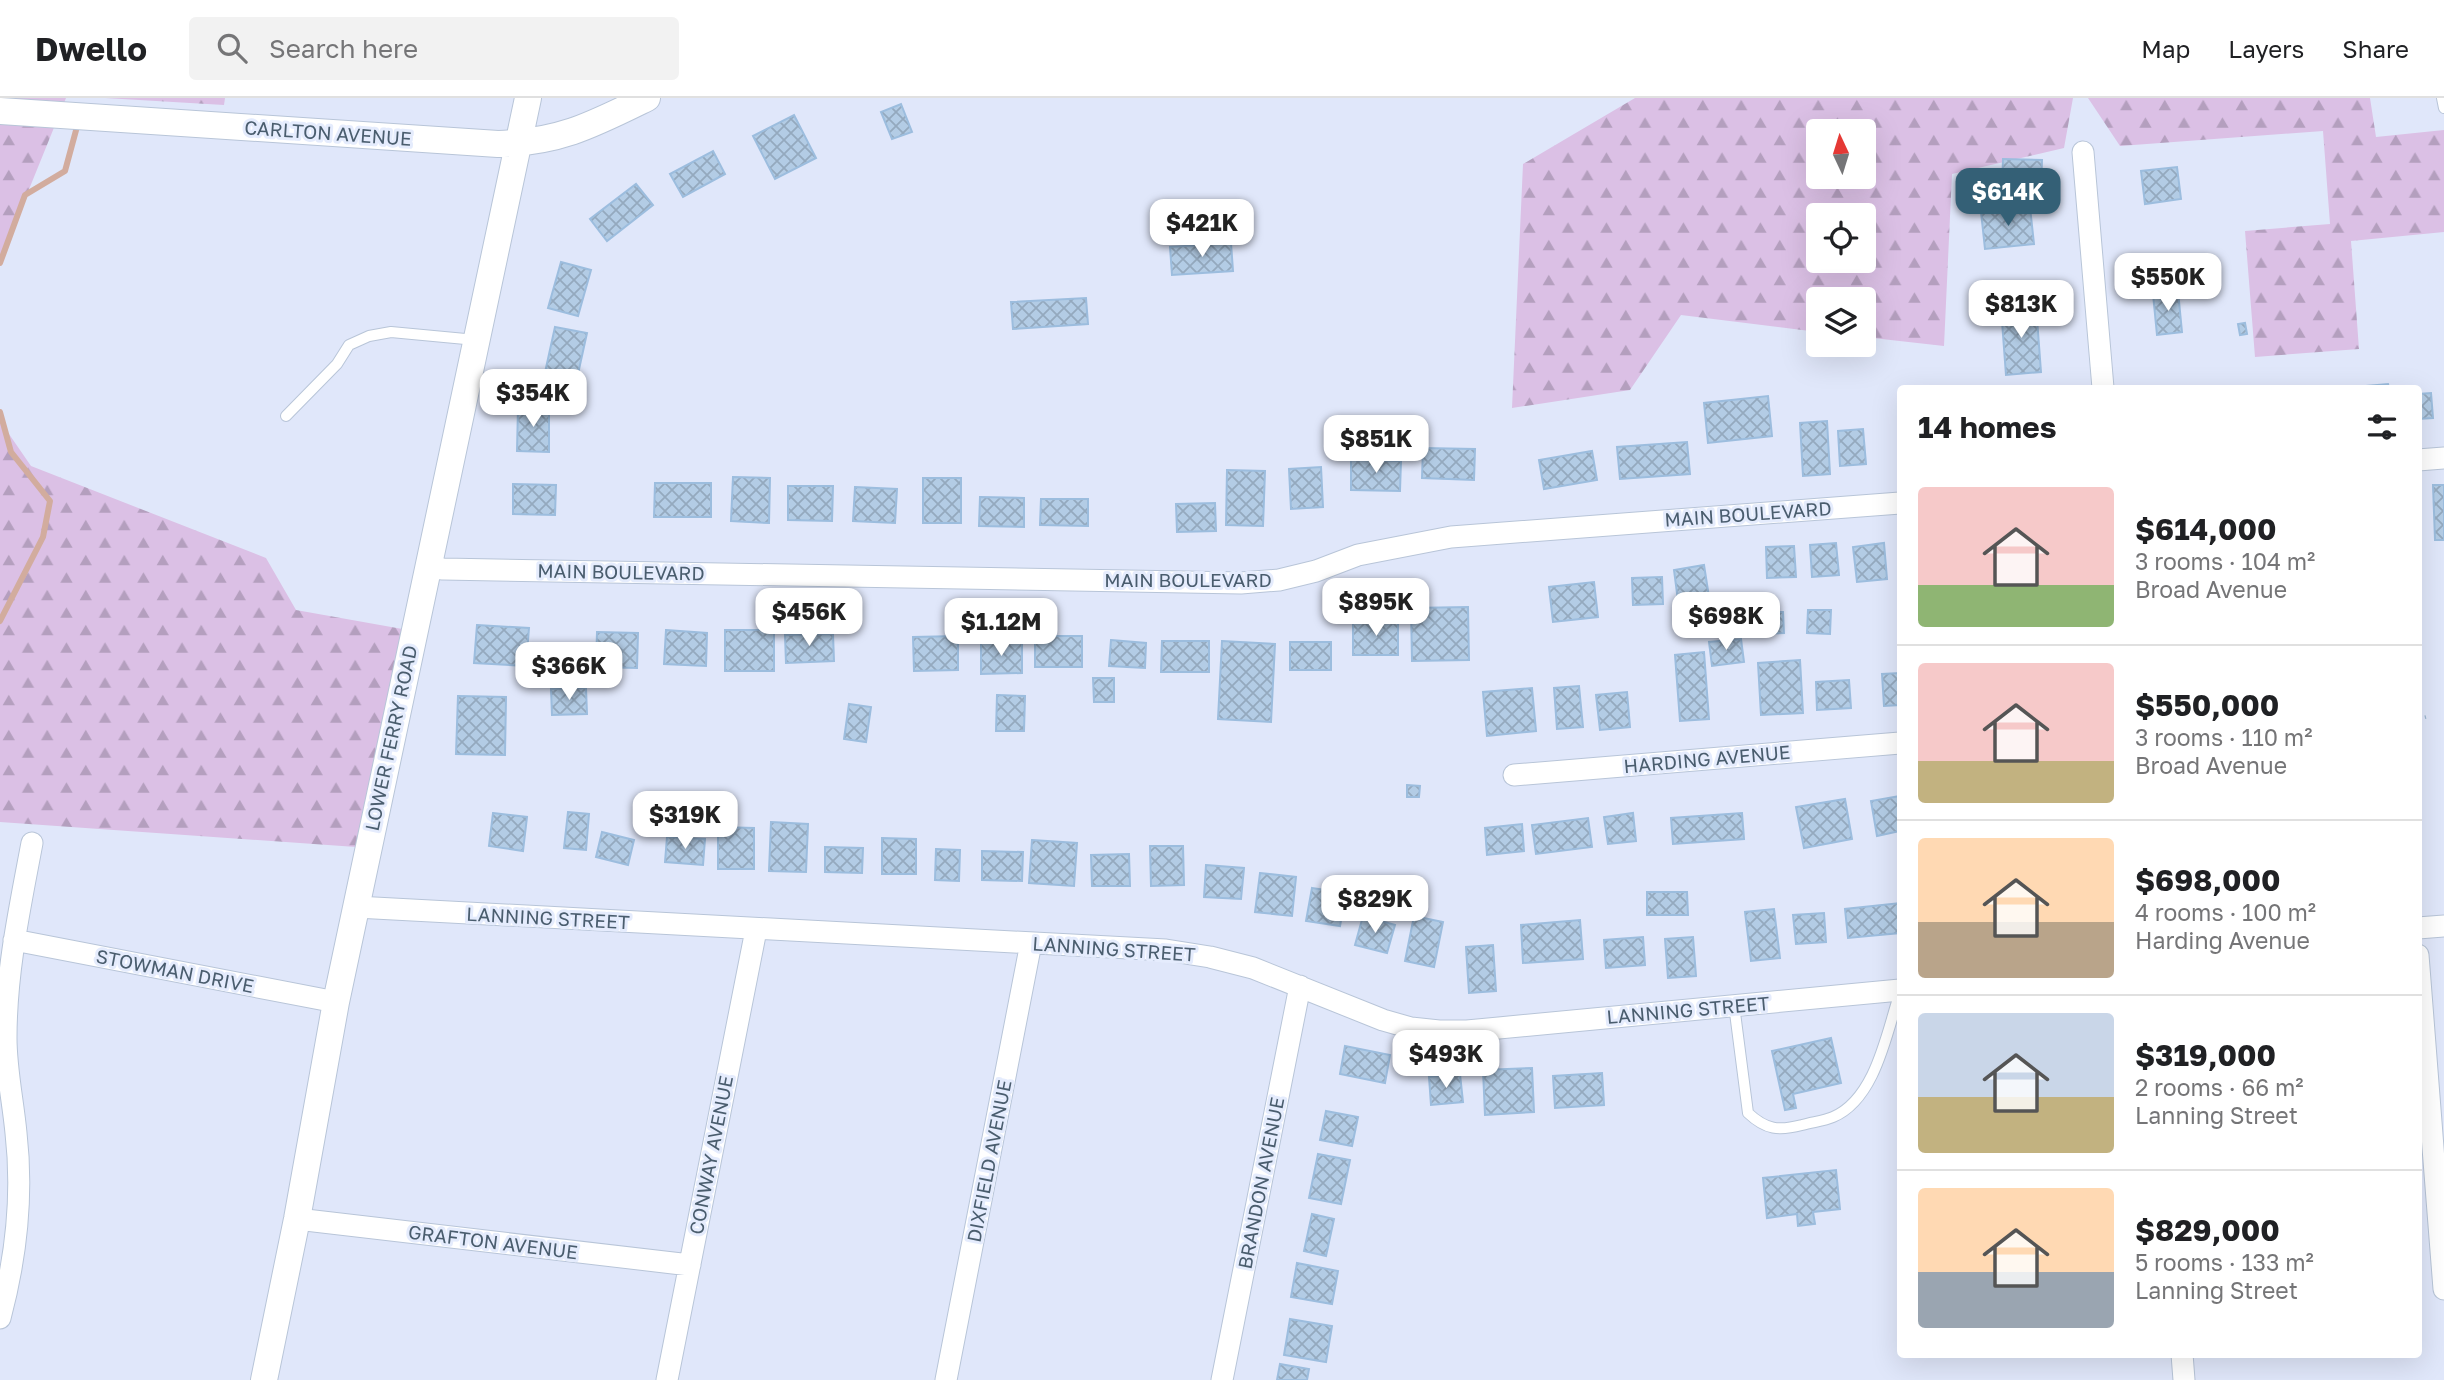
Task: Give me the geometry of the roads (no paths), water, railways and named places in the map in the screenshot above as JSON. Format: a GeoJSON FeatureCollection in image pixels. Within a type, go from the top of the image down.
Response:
{"type":"FeatureCollection","features":[{"type":"Feature","properties":{"kind":"street","name":"LOWER FERRY ROAD"},"geometry":{"type":"LineString","coordinates":[[264,1380],[297,1219],[336,1002],[528,98]]}},
{"type":"Feature","properties":{"kind":"street","name":"CARLTON AVENUE"},"geometry":{"type":"LineString","coordinates":[[7,111],[498,144],[556,138],[647,98]]}},
{"type":"Feature","properties":{"kind":"street"},"geometry":{"type":"LineString","coordinates":[[2083,152],[2103,385]]}},
{"type":"Feature","properties":{"kind":"street"},"geometry":{"type":"LineString","coordinates":[[2422,460],[2444,458]]}},
{"type":"Feature","properties":{"kind":"street","name":"MAIN BOULEVARD"},"geometry":{"type":"LineString","coordinates":[[427,567],[1241,583],[1316,571],[1358,555],[1451,537],[1897,503]]}},
{"type":"Feature","properties":{"kind":"street","name":"HARDING AVENUE"},"geometry":{"type":"LineString","coordinates":[[1514,775],[1897,743]]}},
{"type":"Feature","properties":{"kind":"street"},"geometry":{"type":"LineString","coordinates":[[0,1318],[15,1243],[18,1189],[16,1134],[6,1041],[7,990],[13,940],[32,842]]}},
{"type":"Feature","properties":{"kind":"street","name":"LANNING STREET"},"geometry":{"type":"LineString","coordinates":[[356,907],[1166,950],[1253,968],[1383,1020],[1411,1028],[1439,1031],[1467,1031],[1897,991]]}},
{"type":"Feature","properties":{"kind":"street"},"geometry":{"type":"LineString","coordinates":[[2422,928],[2444,926]]}},
{"type":"Feature","properties":{"kind":"street","name":"CONWAY AVENUE"},"geometry":{"type":"LineString","coordinates":[[667,1380],[755,930]]}},
{"type":"Feature","properties":{"kind":"street","name":"STOWMAN DRIVE"},"geometry":{"type":"LineString","coordinates":[[13,940],[336,1002]]}},
{"type":"Feature","properties":{"kind":"street","name":"DIXFIELD AVENUE"},"geometry":{"type":"LineString","coordinates":[[946,1380],[1031,943]]}},
{"type":"Feature","properties":{"kind":"street","name":"BRANDON AVENUE"},"geometry":{"type":"LineString","coordinates":[[1222,1380],[1300,986]]}},
{"type":"Feature","properties":{"kind":"street"},"geometry":{"type":"LineString","coordinates":[[2422,1006],[2444,1289]]}},
{"type":"Feature","properties":{"kind":"street","name":"GRAFTON AVENUE"},"geometry":{"type":"LineString","coordinates":[[297,1219],[690,1265]]}},
{"type":"Feature","properties":{"kind":"street"},"geometry":{"type":"LineString","coordinates":[[2182,1358],[2184,1380]]}},
{"type":"Feature","properties":{"kind":"lane"},"geometry":{"type":"LineString","coordinates":[[2442,98],[2444,108]]}},
{"type":"Feature","properties":{"kind":"lane"},"geometry":{"type":"LineString","coordinates":[[286,416],[337,364],[349,345],[369,336],[391,332],[476,340]]}},
{"type":"Feature","properties":{"kind":"lane"},"geometry":{"type":"LineString","coordinates":[[1734,1005],[1748,1113],[1760,1124],[1784,1130],[1835,1116],[1855,1102],[1869,1083],[1897,1000]]}},
{"type":"Feature","properties":{"kind":"waterway"},"geometry":{"type":"LineString","coordinates":[[0,263],[25,195],[65,171],[78,123]]}},
{"type":"Feature","properties":{"kind":"waterway"},"geometry":{"type":"LineString","coordinates":[[0,412],[11,452],[50,501],[43,537],[0,621]]}}]}
